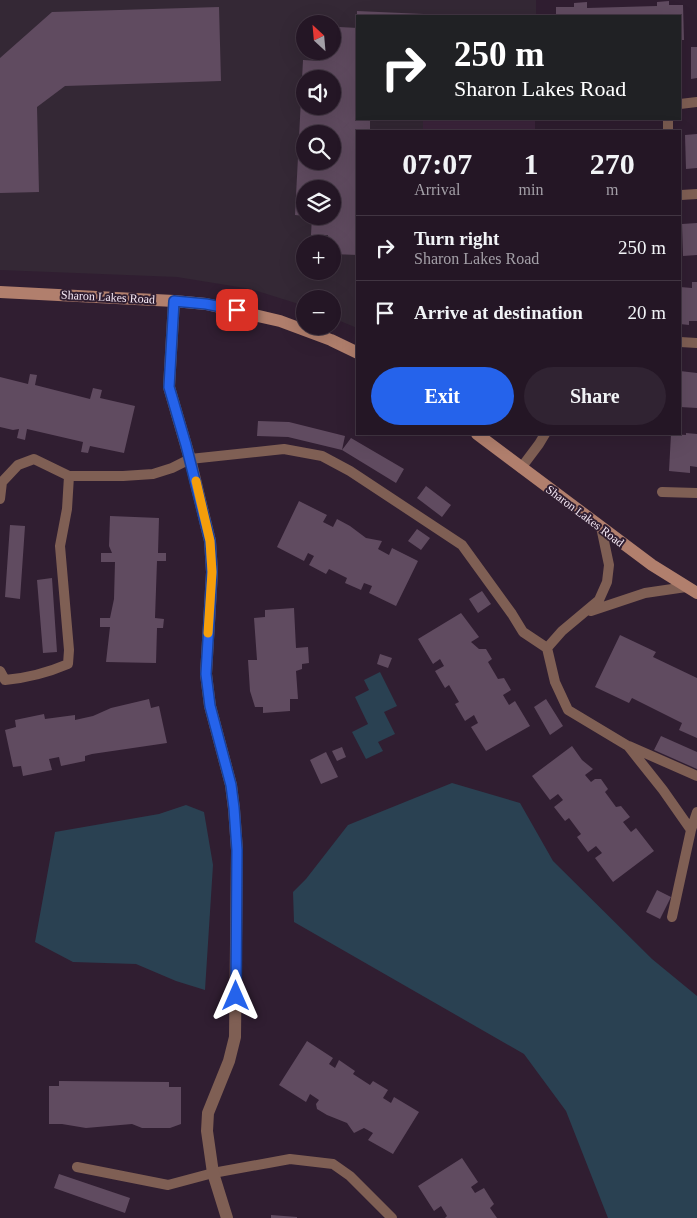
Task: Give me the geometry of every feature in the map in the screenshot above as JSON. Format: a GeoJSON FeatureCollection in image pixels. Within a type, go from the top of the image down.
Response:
{"type":"FeatureCollection","features":[{"type":"Feature","properties":{"kind":"street","name":"Sharon Lakes Road"},"geometry":{"type":"LineString","coordinates":[[0,292],[206,304],[280,321],[331,340],[356,352]]}},
{"type":"Feature","properties":{"kind":"street"},"geometry":{"type":"LineString","coordinates":[[174,301],[169,387],[190,459],[210,541],[212,572],[206,674],[210,706],[231,785],[237,850],[234,1037],[229,1061],[208,1113],[207,1131],[213,1172],[227,1218]]}},
{"type":"Feature","properties":{"kind":"street","name":"Sharon Lakes Road"},"geometry":{"type":"LineString","coordinates":[[480,435],[492,439],[521,468],[652,566],[691,590]]}},
{"type":"Feature","properties":{"kind":"lane"},"geometry":{"type":"LineString","coordinates":[[681,104],[697,102]]}},
{"type":"Feature","properties":{"kind":"lane"},"geometry":{"type":"LineString","coordinates":[[682,195],[697,194]]}},
{"type":"Feature","properties":{"kind":"lane"},"geometry":{"type":"LineString","coordinates":[[681,342],[697,342]]}},
{"type":"Feature","properties":{"kind":"lane"},"geometry":{"type":"LineString","coordinates":[[521,468],[544,435]]}},
{"type":"Feature","properties":{"kind":"lane"},"geometry":{"type":"LineString","coordinates":[[0,499],[2,482],[18,465],[34,459],[69,476],[123,476],[153,474],[172,468],[190,459],[284,449],[322,456],[350,471],[462,545],[523,632],[547,648],[555,682],[568,710],[628,746],[697,776]]}},
{"type":"Feature","properties":{"kind":"lane"},"geometry":{"type":"LineString","coordinates":[[0,671],[5,680],[25,678],[47,673],[68,664],[69,650],[60,546],[67,509],[69,476]]}},
{"type":"Feature","properties":{"kind":"lane"},"geometry":{"type":"LineString","coordinates":[[662,492],[697,493]]}},
{"type":"Feature","properties":{"kind":"lane"},"geometry":{"type":"LineString","coordinates":[[547,648],[562,631],[599,600],[607,582],[609,565],[601,528]]}},
{"type":"Feature","properties":{"kind":"lane"},"geometry":{"type":"LineString","coordinates":[[585,613],[645,593],[691,590]]}},
{"type":"Feature","properties":{"kind":"lane"},"geometry":{"type":"LineString","coordinates":[[628,746],[663,790],[691,830]]}},
{"type":"Feature","properties":{"kind":"lane"},"geometry":{"type":"LineString","coordinates":[[672,917],[691,830],[697,812]]}},
{"type":"Feature","properties":{"kind":"lane"},"geometry":{"type":"LineString","coordinates":[[77,1168],[168,1185],[213,1172],[290,1159],[333,1164],[350,1176],[392,1218]]}},
{"type":"Feature","properties":{"kind":"shaded area"},"geometry":{"type":"Polygon","coordinates":[[[0,0],[536,0],[536,15],[356,15],[356,120],[423,120],[423,130],[356,130],[356,328],[341,321],[341,290],[296,290],[296,303],[251,289],[177,277],[0,270],[0,0]]]}},
{"type":"Feature","properties":{"kind":"shaded area"},"geometry":{"type":"Polygon","coordinates":[[[423,120],[535,120],[535,130],[423,130],[423,120]]]}},
{"type":"Feature","properties":{"kind":"water"},"geometry":{"type":"Polygon","coordinates":[[[380,672],[397,706],[384,712],[395,734],[378,742],[383,751],[366,759],[352,732],[368,724],[355,697],[369,690],[364,680],[380,672]]]}},
{"type":"Feature","properties":{"kind":"water"},"geometry":{"type":"Polygon","coordinates":[[[452,783],[520,803],[553,861],[652,959],[697,996],[697,1218],[608,1218],[566,1111],[524,1054],[294,922],[293,892],[306,879],[348,825],[452,783]]]}},
{"type":"Feature","properties":{"kind":"water"},"geometry":{"type":"Polygon","coordinates":[[[186,805],[204,812],[213,865],[205,990],[176,981],[136,964],[73,962],[35,942],[55,832],[159,814],[186,805]]]}},
{"type":"Feature","properties":{"kind":"building"},"geometry":{"type":"Polygon","coordinates":[[[669,1],[669,5],[683,5],[684,40],[681,40],[681,15],[556,15],[556,7],[574,7],[574,3],[587,2],[587,8],[657,6],[657,2],[669,1]]]}},
{"type":"Feature","properties":{"kind":"building"},"geometry":{"type":"Polygon","coordinates":[[[219,7],[221,81],[65,86],[37,107],[39,192],[0,193],[0,58],[52,12],[219,7]]]}},
{"type":"Feature","properties":{"kind":"building"},"geometry":{"type":"Polygon","coordinates":[[[357,11],[446,15],[357,15],[357,11]]]}},
{"type":"Feature","properties":{"kind":"building"},"geometry":{"type":"Polygon","coordinates":[[[341,27],[356,28],[356,120],[370,120],[370,130],[356,130],[356,255],[341,254],[341,235],[311,235],[312,225],[341,225],[341,180],[297,180],[297,170],[341,170],[341,125],[300,125],[300,115],[341,115],[341,70],[302,70],[303,60],[341,60],[341,27]]]}},
{"type":"Feature","properties":{"kind":"building"},"geometry":{"type":"Polygon","coordinates":[[[691,47],[697,47],[697,78],[691,79],[691,47]]]}},
{"type":"Feature","properties":{"kind":"building"},"geometry":{"type":"Polygon","coordinates":[[[697,134],[697,168],[686,169],[685,135],[697,134]]]}},
{"type":"Feature","properties":{"kind":"building"},"geometry":{"type":"Polygon","coordinates":[[[697,223],[697,255],[683,256],[682,224],[697,223]]]}},
{"type":"Feature","properties":{"kind":"building"},"geometry":{"type":"Polygon","coordinates":[[[692,282],[697,282],[697,321],[689,321],[689,325],[681,324],[681,287],[692,288],[692,282]]]}},
{"type":"Feature","properties":{"kind":"building"},"geometry":{"type":"Polygon","coordinates":[[[681,371],[697,373],[697,408],[681,407],[681,371]]]}},
{"type":"Feature","properties":{"kind":"building"},"geometry":{"type":"Polygon","coordinates":[[[30,374],[37,375],[35,385],[90,399],[93,388],[102,390],[100,398],[135,406],[124,453],[90,446],[88,453],[81,452],[83,442],[27,429],[25,440],[17,438],[19,429],[13,430],[0,427],[0,377],[28,384],[30,374]]]}},
{"type":"Feature","properties":{"kind":"building"},"geometry":{"type":"Polygon","coordinates":[[[258,421],[289,422],[345,436],[342,450],[288,437],[257,436],[258,421]]]}},
{"type":"Feature","properties":{"kind":"building"},"geometry":{"type":"Polygon","coordinates":[[[686,433],[697,434],[697,467],[690,466],[690,473],[669,471],[671,435],[686,435],[686,433]]]}},
{"type":"Feature","properties":{"kind":"building"},"geometry":{"type":"Polygon","coordinates":[[[351,438],[404,469],[396,483],[342,450],[351,438]]]}},
{"type":"Feature","properties":{"kind":"building"},"geometry":{"type":"Polygon","coordinates":[[[426,486],[451,505],[442,517],[417,498],[426,486]]]}},
{"type":"Feature","properties":{"kind":"building"},"geometry":{"type":"Polygon","coordinates":[[[299,501],[327,515],[323,522],[333,527],[337,519],[366,538],[382,541],[378,549],[389,555],[392,548],[418,561],[396,606],[369,593],[372,586],[364,583],[361,590],[345,583],[347,578],[329,569],[326,574],[309,565],[314,556],[308,553],[304,561],[277,547],[299,501]]]}},
{"type":"Feature","properties":{"kind":"building"},"geometry":{"type":"Polygon","coordinates":[[[110,516],[159,518],[158,553],[166,553],[166,561],[157,561],[155,618],[164,619],[163,628],[157,628],[156,663],[106,662],[110,627],[100,627],[100,618],[110,618],[114,599],[115,562],[101,562],[101,553],[112,553],[109,546],[110,516]]]}},
{"type":"Feature","properties":{"kind":"building"},"geometry":{"type":"Polygon","coordinates":[[[10,525],[25,526],[20,599],[5,597],[10,525]]]}},
{"type":"Feature","properties":{"kind":"building"},"geometry":{"type":"Polygon","coordinates":[[[417,529],[430,538],[421,550],[408,541],[417,529]]]}},
{"type":"Feature","properties":{"kind":"building"},"geometry":{"type":"Polygon","coordinates":[[[52,578],[57,652],[43,653],[37,580],[52,578]]]}},
{"type":"Feature","properties":{"kind":"building"},"geometry":{"type":"Polygon","coordinates":[[[482,591],[491,604],[478,613],[469,599],[482,591]]]}},
{"type":"Feature","properties":{"kind":"building"},"geometry":{"type":"Polygon","coordinates":[[[294,608],[296,648],[308,647],[309,663],[302,664],[302,669],[296,671],[298,699],[290,699],[290,711],[263,713],[263,707],[255,707],[250,691],[248,660],[257,660],[254,618],[265,617],[265,610],[294,608]]]}},
{"type":"Feature","properties":{"kind":"building"},"geometry":{"type":"Polygon","coordinates":[[[461,613],[479,637],[471,642],[479,649],[486,649],[492,659],[488,662],[498,679],[504,678],[511,690],[503,695],[509,705],[515,701],[530,726],[486,751],[471,727],[478,723],[474,715],[465,721],[455,704],[459,702],[449,685],[445,688],[435,671],[444,666],[440,659],[433,664],[418,639],[461,613]]]}},
{"type":"Feature","properties":{"kind":"building"},"geometry":{"type":"Polygon","coordinates":[[[620,635],[656,652],[653,657],[697,678],[697,738],[679,730],[682,723],[632,698],[629,703],[595,687],[620,635]]]}},
{"type":"Feature","properties":{"kind":"building"},"geometry":{"type":"Polygon","coordinates":[[[380,654],[392,658],[388,668],[377,664],[380,654]]]}},
{"type":"Feature","properties":{"kind":"building"},"geometry":{"type":"Polygon","coordinates":[[[149,699],[151,708],[159,706],[167,743],[92,754],[85,756],[85,761],[61,766],[59,757],[49,759],[52,770],[23,776],[21,766],[13,767],[5,730],[16,727],[15,720],[44,714],[45,719],[75,715],[75,720],[93,716],[111,708],[149,699]]]}},
{"type":"Feature","properties":{"kind":"building"},"geometry":{"type":"Polygon","coordinates":[[[546,699],[563,726],[550,735],[534,707],[546,699]]]}},
{"type":"Feature","properties":{"kind":"building"},"geometry":{"type":"Polygon","coordinates":[[[661,736],[697,752],[697,769],[654,750],[661,736]]]}},
{"type":"Feature","properties":{"kind":"building"},"geometry":{"type":"Polygon","coordinates":[[[572,746],[582,760],[593,769],[585,775],[591,782],[595,779],[601,779],[608,789],[605,792],[616,807],[621,806],[630,817],[623,822],[631,832],[636,828],[654,851],[613,882],[595,858],[602,853],[596,846],[588,852],[577,837],[581,834],[569,818],[565,821],[554,807],[563,800],[558,794],[550,800],[532,776],[572,746]]]}},
{"type":"Feature","properties":{"kind":"building"},"geometry":{"type":"Polygon","coordinates":[[[342,747],[346,757],[337,761],[332,751],[342,747]]]}},
{"type":"Feature","properties":{"kind":"building"},"geometry":{"type":"Polygon","coordinates":[[[326,752],[338,777],[321,784],[310,760],[326,752]]]}},
{"type":"Feature","properties":{"kind":"building"},"geometry":{"type":"Polygon","coordinates":[[[657,890],[671,897],[660,919],[646,912],[657,890]]]}},
{"type":"Feature","properties":{"kind":"building"},"geometry":{"type":"Polygon","coordinates":[[[307,1041],[333,1058],[329,1064],[335,1068],[339,1060],[355,1071],[353,1074],[370,1085],[373,1081],[388,1090],[383,1098],[391,1103],[394,1097],[419,1112],[393,1154],[368,1140],[373,1133],[364,1128],[354,1133],[347,1123],[317,1109],[316,1104],[319,1100],[310,1094],[306,1102],[279,1085],[307,1041]]]}},
{"type":"Feature","properties":{"kind":"building"},"geometry":{"type":"Polygon","coordinates":[[[59,1081],[169,1082],[169,1087],[181,1087],[181,1124],[170,1128],[142,1128],[132,1124],[86,1128],[49,1124],[49,1086],[59,1086],[59,1081]]]}},
{"type":"Feature","properties":{"kind":"building"},"geometry":{"type":"Polygon","coordinates":[[[462,1158],[478,1182],[471,1187],[475,1193],[484,1188],[494,1204],[490,1208],[497,1218],[445,1218],[447,1216],[441,1206],[434,1211],[418,1186],[462,1158]]]}},
{"type":"Feature","properties":{"kind":"building"},"geometry":{"type":"Polygon","coordinates":[[[59,1174],[130,1198],[125,1213],[54,1188],[59,1174]]]}},
{"type":"Feature","properties":{"kind":"building"},"geometry":{"type":"Polygon","coordinates":[[[271,1215],[297,1217],[297,1218],[271,1218],[271,1215]]]}},
{"type":"Feature","properties":{"kind":"slow traffic"},"geometry":{"type":"LineString","coordinates":[[196,481],[210,541],[212,572],[208,633]]}},
{"type":"Feature","properties":{"kind":"route"},"geometry":{"type":"LineString","coordinates":[[236,996],[237,850],[234,808],[231,785],[210,706],[206,674],[212,572],[210,541],[179,417],[169,387],[174,301],[206,304],[237,310]]}}]}
